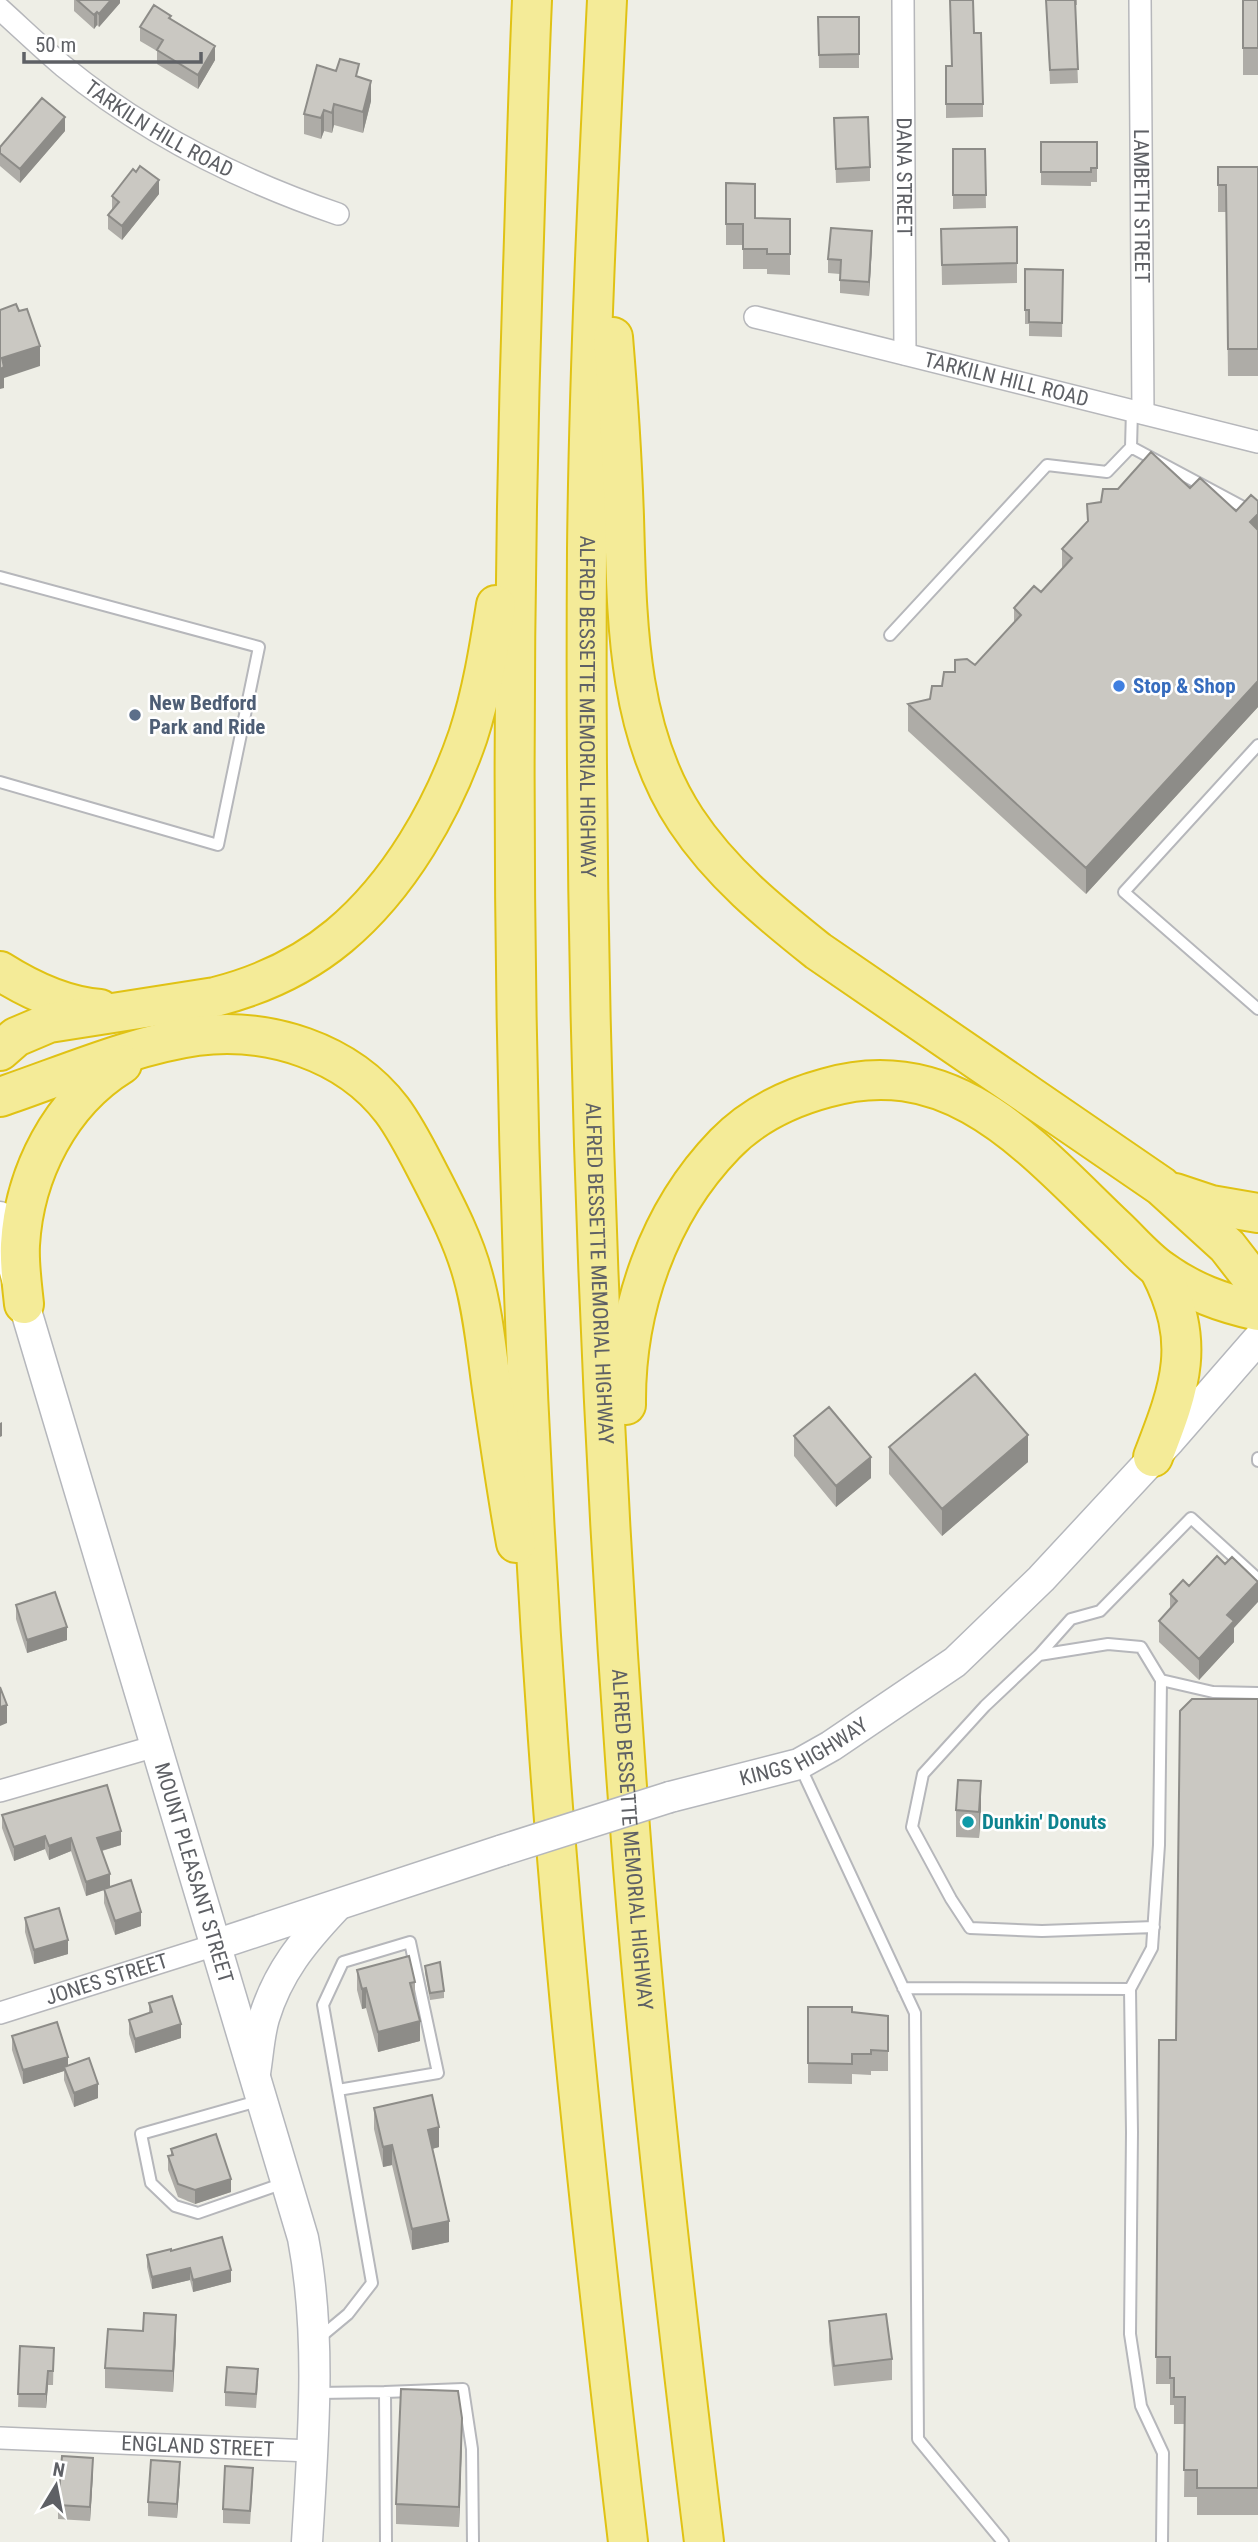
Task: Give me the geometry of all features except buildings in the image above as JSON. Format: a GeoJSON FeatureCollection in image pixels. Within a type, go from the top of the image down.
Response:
{"type":"FeatureCollection","features":[{"type":"Feature","properties":{"kind":"highway"},"geometry":{"type":"LineString","coordinates":[[532,0],[517,464],[513,738],[519,1118],[528,1356],[548,1732],[568,1977],[628,2542]]}},
{"type":"Feature","properties":{"kind":"highway","name":"ALFRED BESSETTE MEMORIAL HIGHWAY"},"geometry":{"type":"LineString","coordinates":[[607,0],[587,558],[590,1004],[598,1294],[619,1659],[641,1954],[704,2542]]}},
{"type":"Feature","properties":{"kind":"highway"},"geometry":{"type":"LineString","coordinates":[[598,196],[617,379],[629,642],[640,710],[658,767],[685,819],[721,865],[783,924],[818,951],[1161,1186],[1227,1246],[1258,1286]]}},
{"type":"Feature","properties":{"kind":"highway"},"geometry":{"type":"LineString","coordinates":[[0,1051],[16,1037],[49,1023],[215,997],[265,980],[304,960],[338,937],[367,909],[393,877],[436,810],[468,736],[491,634],[517,464]]}},
{"type":"Feature","properties":{"kind":"highway"},"geometry":{"type":"LineString","coordinates":[[0,971],[40,993],[66,1002],[120,1011]]}},
{"type":"Feature","properties":{"kind":"highway"},"geometry":{"type":"LineString","coordinates":[[0,1097],[165,1043],[197,1036],[233,1034],[285,1042],[325,1056],[351,1071],[393,1111],[422,1160],[462,1245],[480,1306],[507,1493],[548,1732]]}},
{"type":"Feature","properties":{"kind":"highway"},"geometry":{"type":"LineString","coordinates":[[12,1308],[29,1186],[58,1128],[77,1103],[114,1069],[165,1043]]}},
{"type":"Feature","properties":{"kind":"highway"},"geometry":{"type":"LineString","coordinates":[[619,1659],[626,1480],[625,1384],[630,1336],[639,1295],[671,1216],[710,1160],[733,1136],[765,1113],[801,1095],[838,1084],[873,1080],[909,1082],[944,1090],[973,1104],[1028,1144],[1159,1269],[1204,1296],[1258,1311]]}},
{"type":"Feature","properties":{"kind":"highway"},"geometry":{"type":"LineString","coordinates":[[1161,1186],[1211,1205],[1258,1213]]}},
{"type":"Feature","properties":{"kind":"highway"},"geometry":{"type":"LineString","coordinates":[[1153,1457],[1176,1392],[1183,1344],[1180,1318],[1159,1269]]}},
{"type":"Feature","properties":{"kind":"main road","name":"MOUNT PLEASANT STREET"},"geometry":{"type":"LineString","coordinates":[[0,1217],[12,1308],[156,1746],[309,2269],[313,2393],[307,2542]]}},
{"type":"Feature","properties":{"kind":"main road","name":"KINGS HIGHWAY"},"geometry":{"type":"LineString","coordinates":[[215,1945],[670,1797],[799,1763],[863,1725],[962,1656],[1018,1603],[1258,1339]]}},
{"type":"Feature","properties":{"kind":"main road"},"geometry":{"type":"LineString","coordinates":[[257,2090],[264,2019],[279,1978],[304,1941],[338,1905]]}},
{"type":"Feature","properties":{"kind":"street","name":"DANA STREET"},"geometry":{"type":"LineString","coordinates":[[903,0],[905,354]]}},
{"type":"Feature","properties":{"kind":"street","name":"LAMBETH STREET"},"geometry":{"type":"LineString","coordinates":[[1138,412],[1140,0]]}},
{"type":"Feature","properties":{"kind":"street","name":"TARKILN HILL ROAD"},"geometry":{"type":"LineString","coordinates":[[0,9],[98,92],[171,140],[229,172],[338,214]]}},
{"type":"Feature","properties":{"kind":"street","name":"TARKILN HILL ROAD"},"geometry":{"type":"LineString","coordinates":[[755,317],[1258,442]]}},
{"type":"Feature","properties":{"kind":"street"},"geometry":{"type":"LineString","coordinates":[[0,1791],[156,1746]]}},
{"type":"Feature","properties":{"kind":"street","name":"JONES STREET"},"geometry":{"type":"LineString","coordinates":[[0,2013],[215,1945]]}},
{"type":"Feature","properties":{"kind":"street","name":"ENGLAND STREET"},"geometry":{"type":"LineString","coordinates":[[0,2438],[311,2451]]}},
{"type":"Feature","properties":{"kind":"lane"},"geometry":{"type":"LineString","coordinates":[[890,635],[1047,465],[1107,472],[1131,447],[1138,412]]}},
{"type":"Feature","properties":{"kind":"lane"},"geometry":{"type":"LineString","coordinates":[[1131,447],[1258,515]]}},
{"type":"Feature","properties":{"kind":"lane"},"geometry":{"type":"LineString","coordinates":[[0,577],[259,647],[218,845],[0,782]]}},
{"type":"Feature","properties":{"kind":"lane"},"geometry":{"type":"LineString","coordinates":[[1258,745],[1124,892],[1258,1009]]}},
{"type":"Feature","properties":{"kind":"lane"},"geometry":{"type":"LineString","coordinates":[[1153,1927],[1042,1931],[970,1928],[912,1827],[923,1774],[985,1706],[1039,1655],[1071,1619],[1100,1611],[1191,1518],[1258,1579]]}},
{"type":"Feature","properties":{"kind":"lane"},"geometry":{"type":"LineString","coordinates":[[1039,1655],[1108,1644],[1141,1647],[1161,1681],[1159,1846],[1152,1948],[1130,1989],[1130,2333],[1141,2406],[1163,2454],[1162,2542]]}},
{"type":"Feature","properties":{"kind":"lane"},"geometry":{"type":"LineString","coordinates":[[1161,1681],[1213,1692],[1258,1693]]}},
{"type":"Feature","properties":{"kind":"lane"},"geometry":{"type":"LineString","coordinates":[[799,1763],[915,2013],[918,2439],[1003,2542]]}},
{"type":"Feature","properties":{"kind":"lane"},"geometry":{"type":"LineString","coordinates":[[313,2343],[348,2314],[372,2283],[323,2005],[343,1962],[410,1942],[438,2073],[338,2090]]}},
{"type":"Feature","properties":{"kind":"lane"},"geometry":{"type":"LineString","coordinates":[[903,1987],[1130,1989]]}},
{"type":"Feature","properties":{"kind":"lane"},"geometry":{"type":"LineString","coordinates":[[257,2090],[141,2134],[151,2183],[175,2206],[198,2213],[286,2183]]}},
{"type":"Feature","properties":{"kind":"lane"},"geometry":{"type":"LineString","coordinates":[[313,2393],[463,2389],[472,2449],[473,2542]]}},
{"type":"Feature","properties":{"kind":"lane"},"geometry":{"type":"LineString","coordinates":[[385,2392],[386,2542]]}},
{"type":"Feature","properties":{"kind":"place","name":"Stop & Shop"},"geometry":{"type":"Point","coordinates":[1119,686]}},
{"type":"Feature","properties":{"kind":"place","name":"New Bedford Park and Ride"},"geometry":{"type":"Point","coordinates":[135,715]}},
{"type":"Feature","properties":{"kind":"place","name":"Dunkin' Donuts"},"geometry":{"type":"Point","coordinates":[968,1822]}}]}
